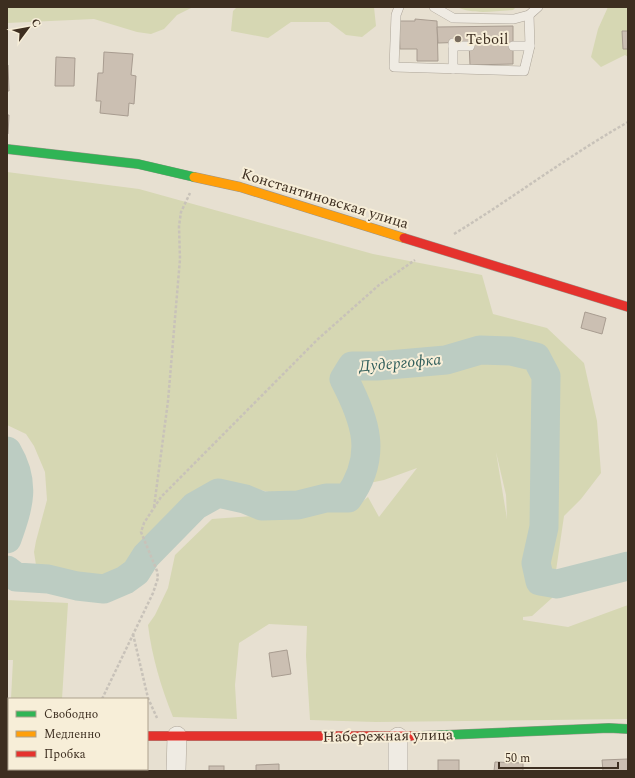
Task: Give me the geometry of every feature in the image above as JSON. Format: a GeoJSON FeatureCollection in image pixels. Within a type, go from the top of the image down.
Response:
{"type":"FeatureCollection","features":[{"type":"Feature","properties":{"kind":"street","name":"Константиновская улица"},"geometry":{"type":"LineString","coordinates":[[7,149],[138,164],[240,187],[334,215],[433,248],[628,307]]}},
{"type":"Feature","properties":{"kind":"street","name":"Набережная улица"},"geometry":{"type":"LineString","coordinates":[[148,736],[398,737],[609,728],[628,729]]}},
{"type":"Feature","properties":{"kind":"street"},"geometry":{"type":"LineString","coordinates":[[171,736],[176,771]]}},
{"type":"Feature","properties":{"kind":"street"},"geometry":{"type":"LineString","coordinates":[[398,737],[398,771]]}},
{"type":"Feature","properties":{"kind":"lane"},"geometry":{"type":"LineString","coordinates":[[398,7],[396,15],[394,67],[524,71],[530,46],[529,15]]}},
{"type":"Feature","properties":{"kind":"lane"},"geometry":{"type":"LineString","coordinates":[[434,7],[453,23],[514,19],[529,15],[538,7]]}},
{"type":"Feature","properties":{"kind":"lane"},"geometry":{"type":"LineString","coordinates":[[453,69],[453,44],[470,46]]}},
{"type":"Feature","properties":{"kind":"lane"},"geometry":{"type":"LineString","coordinates":[[513,46],[530,46]]}},
{"type":"Feature","properties":{"kind":"path"},"geometry":{"type":"LineString","coordinates":[[102,698],[153,593],[158,578],[157,571],[141,532],[144,523],[154,508],[173,485],[318,340],[379,285],[433,248],[492,211],[590,143],[628,122]]}},
{"type":"Feature","properties":{"kind":"path"},"geometry":{"type":"LineString","coordinates":[[154,508],[168,401],[180,259],[179,226],[181,212],[191,190],[192,175]]}},
{"type":"Feature","properties":{"kind":"path"},"geometry":{"type":"LineString","coordinates":[[132,634],[148,698],[171,736]]}},
{"type":"Feature","properties":{"kind":"green space"},"geometry":{"type":"Polygon","coordinates":[[[7,7],[193,7],[177,15],[164,29],[151,34],[137,32],[94,19],[7,23],[7,7]]]}},
{"type":"Feature","properties":{"kind":"green space"},"geometry":{"type":"Polygon","coordinates":[[[237,7],[374,7],[376,26],[362,37],[346,35],[329,22],[291,22],[268,38],[231,31],[233,11],[237,7]]]}},
{"type":"Feature","properties":{"kind":"green space"},"geometry":{"type":"Polygon","coordinates":[[[457,7],[516,7],[513,10],[477,12],[457,7]]]}},
{"type":"Feature","properties":{"kind":"green space"},"geometry":{"type":"Polygon","coordinates":[[[608,7],[628,7],[628,57],[625,55],[601,67],[591,57],[598,29],[608,7]]]}},
{"type":"Feature","properties":{"kind":"green space"},"geometry":{"type":"Polygon","coordinates":[[[7,172],[139,189],[373,254],[482,275],[493,314],[547,328],[584,363],[597,421],[601,473],[581,499],[564,516],[552,598],[532,616],[523,617],[523,620],[568,627],[628,605],[628,719],[376,722],[310,720],[306,656],[307,626],[269,624],[239,643],[235,685],[237,719],[173,717],[158,672],[148,625],[155,615],[168,588],[175,555],[212,519],[279,514],[312,514],[334,510],[352,510],[368,497],[379,517],[417,468],[384,480],[345,488],[317,489],[281,497],[269,492],[230,483],[220,483],[208,487],[185,505],[167,526],[141,548],[121,574],[109,579],[90,577],[66,570],[36,565],[34,552],[47,500],[45,472],[34,446],[26,434],[7,425],[7,172]],[[496,452],[507,519],[506,495],[496,452]]]}},
{"type":"Feature","properties":{"kind":"green space"},"geometry":{"type":"Polygon","coordinates":[[[7,600],[68,603],[62,698],[11,698],[13,660],[7,660],[7,600]]]}},
{"type":"Feature","properties":{"kind":"building"},"geometry":{"type":"Polygon","coordinates":[[[415,19],[437,21],[438,61],[417,61],[417,49],[400,49],[399,21],[415,21],[415,19]]]}},
{"type":"Feature","properties":{"kind":"building"},"geometry":{"type":"Polygon","coordinates":[[[513,26],[513,64],[470,65],[469,42],[438,43],[437,27],[513,26]]]}},
{"type":"Feature","properties":{"kind":"building"},"geometry":{"type":"Polygon","coordinates":[[[622,31],[628,31],[628,49],[623,49],[622,31]]]}},
{"type":"Feature","properties":{"kind":"building"},"geometry":{"type":"Polygon","coordinates":[[[104,52],[133,54],[131,75],[136,76],[134,104],[129,103],[128,116],[100,113],[101,101],[96,101],[98,73],[103,73],[104,52]]]}},
{"type":"Feature","properties":{"kind":"building"},"geometry":{"type":"Polygon","coordinates":[[[56,57],[75,58],[74,86],[55,86],[56,57]]]}},
{"type":"Feature","properties":{"kind":"building"},"geometry":{"type":"Polygon","coordinates":[[[8,65],[9,91],[7,91],[8,65]]]}},
{"type":"Feature","properties":{"kind":"building"},"geometry":{"type":"Polygon","coordinates":[[[7,115],[9,115],[8,134],[7,134],[7,115]]]}},
{"type":"Feature","properties":{"kind":"building"},"geometry":{"type":"Polygon","coordinates":[[[585,312],[606,318],[602,334],[581,328],[585,312]]]}},
{"type":"Feature","properties":{"kind":"building"},"geometry":{"type":"Polygon","coordinates":[[[287,650],[291,674],[272,677],[269,653],[287,650]]]}},
{"type":"Feature","properties":{"kind":"building"},"geometry":{"type":"Polygon","coordinates":[[[628,759],[628,771],[603,771],[602,760],[628,759]]]}},
{"type":"Feature","properties":{"kind":"building"},"geometry":{"type":"Polygon","coordinates":[[[438,760],[459,760],[459,771],[438,771],[438,760]]]}},
{"type":"Feature","properties":{"kind":"building"},"geometry":{"type":"Polygon","coordinates":[[[495,762],[523,763],[523,771],[494,771],[495,762]]]}},
{"type":"Feature","properties":{"kind":"building"},"geometry":{"type":"Polygon","coordinates":[[[279,764],[279,771],[256,771],[256,765],[279,764]]]}},
{"type":"Feature","properties":{"kind":"building"},"geometry":{"type":"Polygon","coordinates":[[[209,766],[224,766],[224,771],[209,771],[209,766]]]}},
{"type":"Feature","properties":{"kind":"building"},"geometry":{"type":"Polygon","coordinates":[[[27,770],[48,770],[48,771],[27,770]]]}},
{"type":"Feature","properties":{"kind":"waterway","name":"Дудергофка"},"geometry":{"type":"LineString","coordinates":[[7,570],[16,577],[48,579],[77,586],[104,589],[125,580],[136,572],[146,556],[195,506],[218,493],[245,499],[262,506],[298,505],[326,498],[348,498],[357,483],[363,468],[366,453],[366,438],[363,424],[352,394],[344,379],[352,366],[377,366],[446,360],[480,350],[511,351],[536,357],[546,376],[544,527],[536,563],[540,581],[557,584],[628,566]]}},
{"type":"Feature","properties":{"kind":"waterway","name":"Дудергофка"},"geometry":{"type":"LineString","coordinates":[[7,451],[17,473],[19,484],[19,494],[15,515],[7,539]]}},
{"type":"Feature","properties":{"kind":"traffic: fast"},"geometry":{"type":"LineString","coordinates":[[7,149],[138,164],[194,177]]}},
{"type":"Feature","properties":{"kind":"traffic: fast"},"geometry":{"type":"LineString","coordinates":[[421,736],[609,728],[628,729]]}},
{"type":"Feature","properties":{"kind":"traffic: slow"},"geometry":{"type":"LineString","coordinates":[[194,177],[240,187],[404,238]]}},
{"type":"Feature","properties":{"kind":"traffic: jam"},"geometry":{"type":"LineString","coordinates":[[404,238],[628,307]]}},
{"type":"Feature","properties":{"kind":"traffic: jam"},"geometry":{"type":"LineString","coordinates":[[148,736],[421,736]]}},
{"type":"Feature","properties":{"kind":"place","name":"Teboil"},"geometry":{"type":"Point","coordinates":[458,39]}}]}
